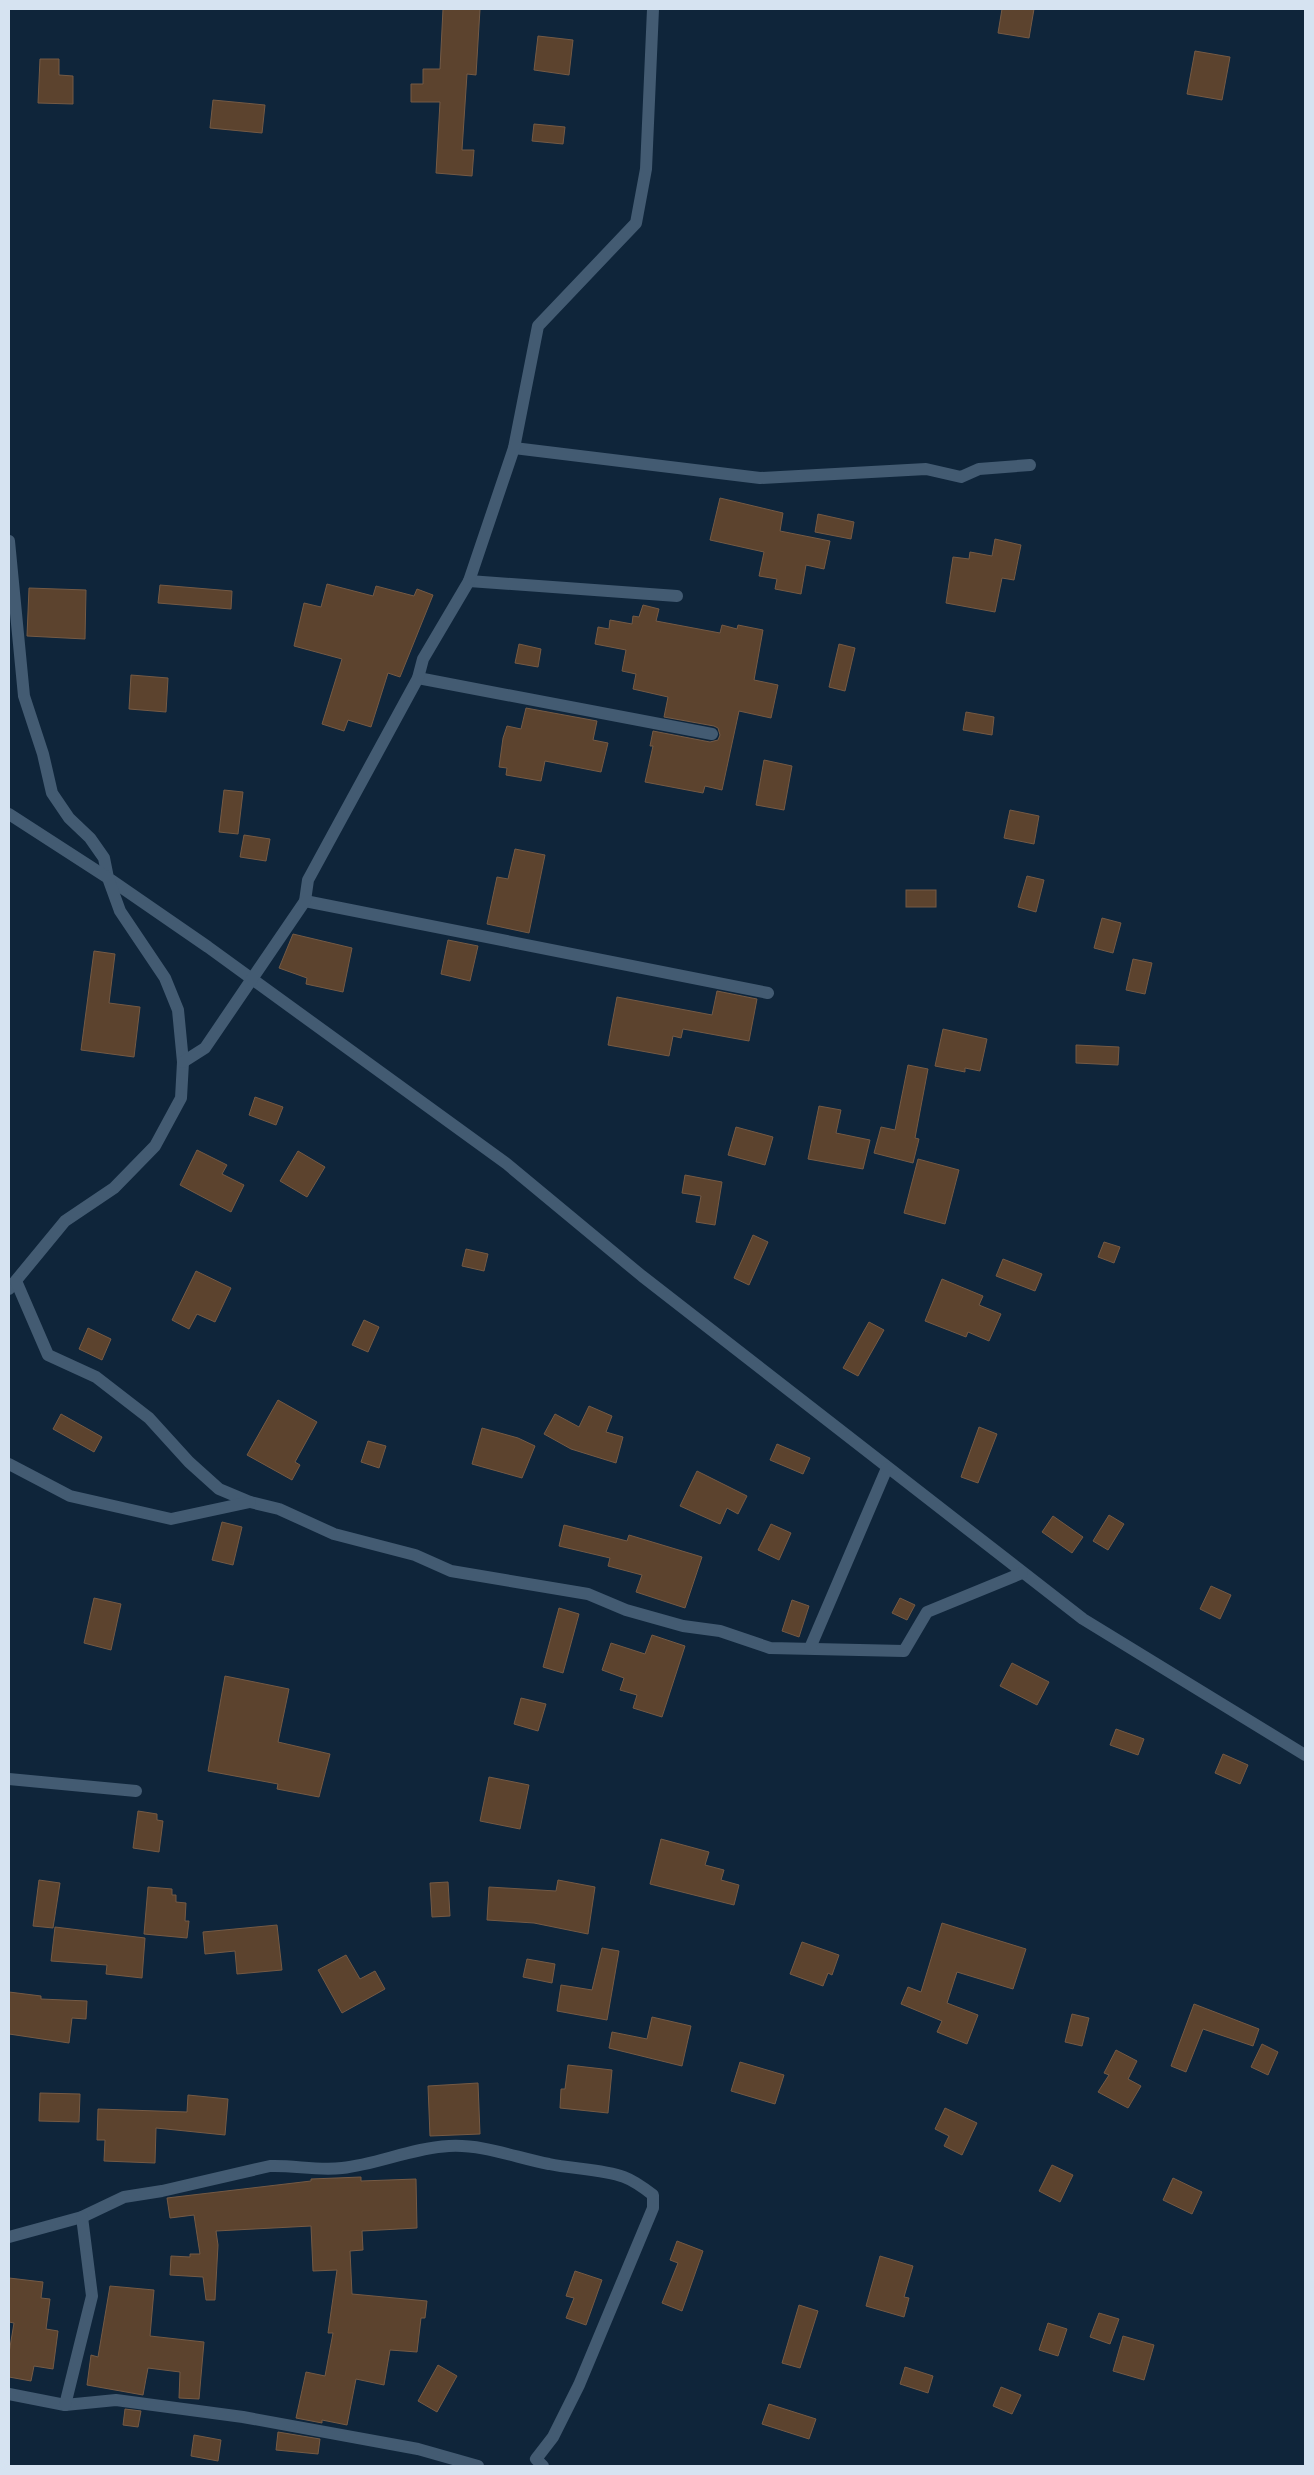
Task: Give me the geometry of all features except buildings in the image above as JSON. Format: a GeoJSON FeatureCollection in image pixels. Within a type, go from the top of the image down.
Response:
{"type":"FeatureCollection","features":[{"type":"Feature","properties":{"kind":"street"},"geometry":{"type":"LineString","coordinates":[[183,1062],[205,1048],[305,901],[308,880],[418,678],[423,659],[469,581],[514,448],[538,326],[636,223],[646,169],[653,9]]}},
{"type":"Feature","properties":{"kind":"street"},"geometry":{"type":"LineString","coordinates":[[514,448],[760,478],[926,469],[961,477],[979,469],[1030,465]]}},
{"type":"Feature","properties":{"kind":"street"},"geometry":{"type":"LineString","coordinates":[[9,541],[24,696],[43,754],[52,794],[69,818],[90,838],[104,858],[108,878],[120,911],[164,978],[178,1010],[183,1062],[181,1098],[155,1146],[114,1188],[65,1221],[12,1285],[48,1355],[96,1377],[148,1418],[189,1462],[218,1489],[250,1502],[279,1509],[334,1534],[415,1555],[451,1571],[588,1594],[626,1610],[682,1626],[720,1631],[770,1648],[904,1650],[927,1612],[1022,1572]]}},
{"type":"Feature","properties":{"kind":"street"},"geometry":{"type":"LineString","coordinates":[[469,581],[677,596]]}},
{"type":"Feature","properties":{"kind":"street"},"geometry":{"type":"LineString","coordinates":[[418,678],[712,734]]}},
{"type":"Feature","properties":{"kind":"street"},"geometry":{"type":"LineString","coordinates":[[9,814],[108,878],[251,978],[507,1164],[650,1282],[1082,1619],[1305,1754]]}},
{"type":"Feature","properties":{"kind":"street"},"geometry":{"type":"LineString","coordinates":[[305,901],[768,993]]}},
{"type":"Feature","properties":{"kind":"street"},"geometry":{"type":"LineString","coordinates":[[9,1464],[70,1496],[171,1519],[250,1502]]}},
{"type":"Feature","properties":{"kind":"street"},"geometry":{"type":"LineString","coordinates":[[810,1648],[887,1468]]}},
{"type":"Feature","properties":{"kind":"street"},"geometry":{"type":"LineString","coordinates":[[9,1779],[136,1791]]}},
{"type":"Feature","properties":{"kind":"street"},"geometry":{"type":"LineString","coordinates":[[9,2237],[82,2217],[124,2197],[162,2191],[270,2166],[287,2165],[313,2169],[342,2168],[413,2151],[450,2146],[487,2150],[548,2164],[623,2177],[643,2187],[653,2195],[653,2208],[580,2385],[553,2437],[536,2459],[543,2466]]}},
{"type":"Feature","properties":{"kind":"street"},"geometry":{"type":"LineString","coordinates":[[65,2405],[92,2296],[82,2217]]}},
{"type":"Feature","properties":{"kind":"street"},"geometry":{"type":"LineString","coordinates":[[9,2394],[65,2405],[116,2400],[243,2417],[418,2449],[478,2466]]}}]}
